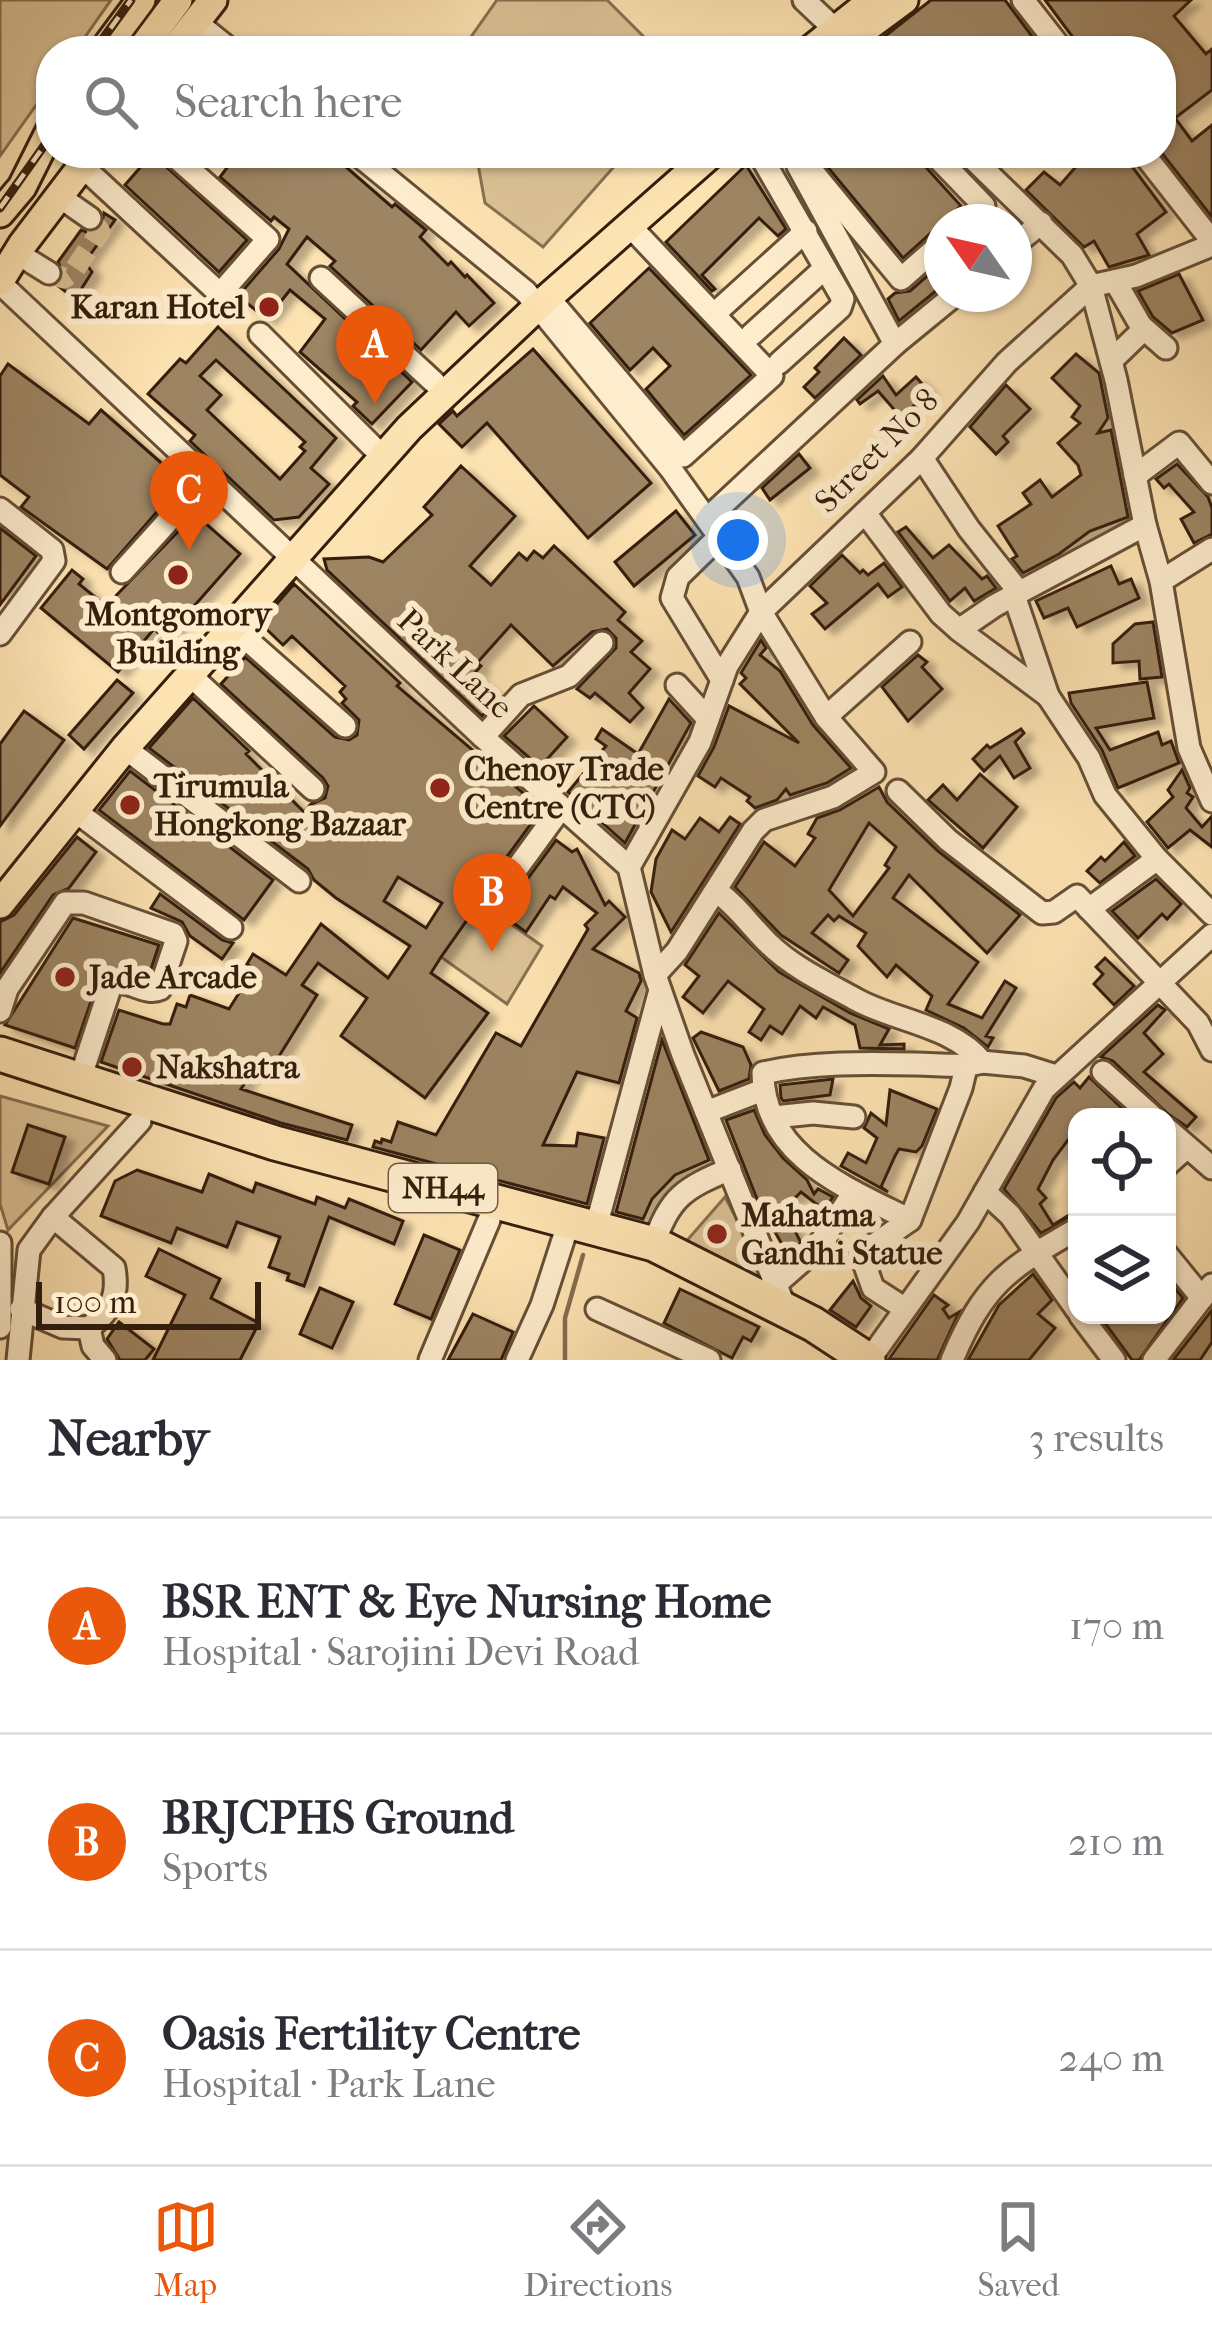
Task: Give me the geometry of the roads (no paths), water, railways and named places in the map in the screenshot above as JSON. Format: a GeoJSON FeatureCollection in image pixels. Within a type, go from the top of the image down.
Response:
{"type":"FeatureCollection","features":[{"type":"Feature","properties":{"kind":"highway","name":"NH44"},"geometry":{"type":"LineString","coordinates":[[0,1054],[274,1143],[580,1232],[728,1298],[776,1323],[828,1360]]}},
{"type":"Feature","properties":{"kind":"highway","name":"NH44"},"geometry":{"type":"LineString","coordinates":[[0,1076],[140,1121],[489,1220],[654,1244],[781,1297],[869,1360]]}},
{"type":"Feature","properties":{"kind":"main road"},"geometry":{"type":"LineString","coordinates":[[114,36],[141,0]]}},
{"type":"Feature","properties":{"kind":"main road"},"geometry":{"type":"LineString","coordinates":[[135,36],[162,0]]}},
{"type":"Feature","properties":{"kind":"main road"},"geometry":{"type":"LineString","coordinates":[[151,36],[178,0]]}},
{"type":"Feature","properties":{"kind":"main road"},"geometry":{"type":"LineString","coordinates":[[849,36],[873,0]]}},
{"type":"Feature","properties":{"kind":"main road"},"geometry":{"type":"LineString","coordinates":[[854,36],[904,0]]}},
{"type":"Feature","properties":{"kind":"main road"},"geometry":{"type":"LineString","coordinates":[[185,36],[205,11]]}},
{"type":"Feature","properties":{"kind":"main road"},"geometry":{"type":"LineString","coordinates":[[22,188],[36,160]]}},
{"type":"Feature","properties":{"kind":"main road"},"geometry":{"type":"LineString","coordinates":[[0,213],[37,168]]}},
{"type":"Feature","properties":{"kind":"main road"},"geometry":{"type":"LineString","coordinates":[[0,282],[75,168]]}},
{"type":"Feature","properties":{"kind":"main road"},"geometry":{"type":"LineString","coordinates":[[20,249],[76,168]]}},
{"type":"Feature","properties":{"kind":"main road"},"geometry":{"type":"LineString","coordinates":[[0,881],[116,741],[289,554],[536,299],[674,168]]}},
{"type":"Feature","properties":{"kind":"main road"},"geometry":{"type":"LineString","coordinates":[[0,904],[125,748],[235,628],[373,446],[435,383],[695,168]]}},
{"type":"Feature","properties":{"kind":"street"},"geometry":{"type":"LineString","coordinates":[[804,0],[837,36]]}},
{"type":"Feature","properties":{"kind":"street"},"geometry":{"type":"LineString","coordinates":[[1023,0],[1051,36]]}},
{"type":"Feature","properties":{"kind":"street"},"geometry":{"type":"LineString","coordinates":[[205,11],[222,36]]}},
{"type":"Feature","properties":{"kind":"street"},"geometry":{"type":"LineString","coordinates":[[93,168],[220,294],[268,238],[188,168]]}},
{"type":"Feature","properties":{"kind":"street"},"geometry":{"type":"LineString","coordinates":[[374,168],[536,299],[682,456],[772,376],[629,225]]}},
{"type":"Feature","properties":{"kind":"street"},"geometry":{"type":"LineString","coordinates":[[768,168],[843,304],[779,363]]}},
{"type":"Feature","properties":{"kind":"street"},"geometry":{"type":"LineString","coordinates":[[800,168],[896,344]]}},
{"type":"Feature","properties":{"kind":"street"},"geometry":{"type":"LineString","coordinates":[[808,168],[901,280],[924,259]]}},
{"type":"Feature","properties":{"kind":"street"},"geometry":{"type":"LineString","coordinates":[[947,168],[982,204]]}},
{"type":"Feature","properties":{"kind":"street"},"geometry":{"type":"LineString","coordinates":[[983,168],[1072,256],[1091,286],[1161,581],[1189,748],[1212,801]]}},
{"type":"Feature","properties":{"kind":"street"},"geometry":{"type":"LineString","coordinates":[[1091,286],[1136,276],[1212,243],[1154,168]]}},
{"type":"Feature","properties":{"kind":"street"},"geometry":{"type":"LineString","coordinates":[[60,197],[90,218]]}},
{"type":"Feature","properties":{"kind":"street"},"geometry":{"type":"LineString","coordinates":[[1032,230],[1041,223]]}},
{"type":"Feature","properties":{"kind":"street"},"geometry":{"type":"LineString","coordinates":[[722,307],[806,231]]}},
{"type":"Feature","properties":{"kind":"street"},"geometry":{"type":"LineString","coordinates":[[20,249],[50,273]]}},
{"type":"Feature","properties":{"kind":"street"},"geometry":{"type":"LineString","coordinates":[[752,335],[825,268]]}},
{"type":"Feature","properties":{"kind":"street"},"geometry":{"type":"LineString","coordinates":[[321,278],[435,383]]}},
{"type":"Feature","properties":{"kind":"street"},"geometry":{"type":"LineString","coordinates":[[1115,280],[1141,326],[1166,348]]}},
{"type":"Feature","properties":{"kind":"street","name":"Park Lane"},"geometry":{"type":"LineString","coordinates":[[0,282],[483,737],[629,867]]}},
{"type":"Feature","properties":{"kind":"street","name":"Street No 8"},"geometry":{"type":"LineString","coordinates":[[629,867],[700,742],[722,680],[760,612],[922,458],[1007,362],[1091,286]]}},
{"type":"Feature","properties":{"kind":"street"},"geometry":{"type":"LineString","coordinates":[[517,1360],[580,1232],[658,981],[764,820],[833,797],[874,772],[826,718],[760,612],[748,578],[713,528],[536,299]]}},
{"type":"Feature","properties":{"kind":"street"},"geometry":{"type":"LineString","coordinates":[[722,680],[672,598],[678,577],[713,528],[896,344],[934,312]]}},
{"type":"Feature","properties":{"kind":"street"},"geometry":{"type":"LineString","coordinates":[[1112,361],[1140,333],[1141,326]]}},
{"type":"Feature","properties":{"kind":"street"},"geometry":{"type":"LineString","coordinates":[[260,334],[373,446]]}},
{"type":"Feature","properties":{"kind":"street"},"geometry":{"type":"LineString","coordinates":[[1136,476],[1179,443],[1212,483]]}},
{"type":"Feature","properties":{"kind":"street"},"geometry":{"type":"LineString","coordinates":[[922,458],[1016,594],[1048,696],[1089,758],[1105,795],[1157,859],[1212,914]]}},
{"type":"Feature","properties":{"kind":"street"},"geometry":{"type":"LineString","coordinates":[[122,572],[207,478]]}},
{"type":"Feature","properties":{"kind":"street"},"geometry":{"type":"LineString","coordinates":[[0,509],[52,550],[54,561],[0,634]]}},
{"type":"Feature","properties":{"kind":"street"},"geometry":{"type":"LineString","coordinates":[[865,513],[941,614],[1048,696]]}},
{"type":"Feature","properties":{"kind":"street"},"geometry":{"type":"LineString","coordinates":[[959,630],[1145,524]]}},
{"type":"Feature","properties":{"kind":"street"},"geometry":{"type":"LineString","coordinates":[[1161,581],[1212,549]]}},
{"type":"Feature","properties":{"kind":"street"},"geometry":{"type":"LineString","coordinates":[[235,628],[345,726]]}},
{"type":"Feature","properties":{"kind":"street"},"geometry":{"type":"LineString","coordinates":[[826,718],[910,642]]}},
{"type":"Feature","properties":{"kind":"street"},"geometry":{"type":"LineString","coordinates":[[483,737],[521,695],[568,676],[602,643]]}},
{"type":"Feature","properties":{"kind":"street"},"geometry":{"type":"LineString","coordinates":[[191,676],[313,790]]}},
{"type":"Feature","properties":{"kind":"street"},"geometry":{"type":"LineString","coordinates":[[676,685],[708,719]]}},
{"type":"Feature","properties":{"kind":"street"},"geometry":{"type":"LineString","coordinates":[[125,748],[299,881]]}},
{"type":"Feature","properties":{"kind":"street"},"geometry":{"type":"LineString","coordinates":[[898,791],[948,840],[1042,913],[1054,912],[1077,896],[1198,1023],[1212,1050]]}},
{"type":"Feature","properties":{"kind":"street"},"geometry":{"type":"LineString","coordinates":[[502,890],[561,808]]}},
{"type":"Feature","properties":{"kind":"street"},"geometry":{"type":"LineString","coordinates":[[74,810],[231,928]]}},
{"type":"Feature","properties":{"kind":"street"},"geometry":{"type":"LineString","coordinates":[[1089,909],[1157,859]]}},
{"type":"Feature","properties":{"kind":"street"},"geometry":{"type":"LineString","coordinates":[[629,867],[658,981],[781,1297]]}},
{"type":"Feature","properties":{"kind":"street"},"geometry":{"type":"LineString","coordinates":[[716,891],[777,952],[856,1000],[974,1051],[974,1064],[910,1220],[861,1253],[873,1288],[904,1309]]}},
{"type":"Feature","properties":{"kind":"street"},"geometry":{"type":"LineString","coordinates":[[0,1011],[7,988],[65,903],[84,904],[173,934],[176,940],[160,989],[153,992],[120,981],[111,985],[79,1082]]}},
{"type":"Feature","properties":{"kind":"street"},"geometry":{"type":"LineString","coordinates":[[869,1360],[968,1222],[1018,1131],[1056,1076],[1212,935]]}},
{"type":"Feature","properties":{"kind":"street"},"geometry":{"type":"LineString","coordinates":[[910,1220],[795,1155],[763,1090],[763,1073],[787,1067],[974,1064],[1024,1066],[1056,1076]]}},
{"type":"Feature","properties":{"kind":"street"},"geometry":{"type":"LineString","coordinates":[[1103,1072],[1143,1108]]}},
{"type":"Feature","properties":{"kind":"street"},"geometry":{"type":"LineString","coordinates":[[706,1112],[763,1090]]}},
{"type":"Feature","properties":{"kind":"street"},"geometry":{"type":"LineString","coordinates":[[774,1117],[813,1113],[854,1117]]}},
{"type":"Feature","properties":{"kind":"street"},"geometry":{"type":"LineString","coordinates":[[19,1359],[29,1250],[53,1216],[140,1121]]}},
{"type":"Feature","properties":{"kind":"street"},"geometry":{"type":"LineString","coordinates":[[1176,1138],[1212,1168]]}},
{"type":"Feature","properties":{"kind":"street"},"geometry":{"type":"LineString","coordinates":[[1176,1157],[1187,1147]]}},
{"type":"Feature","properties":{"kind":"street"},"geometry":{"type":"LineString","coordinates":[[654,1244],[664,1213],[689,1186],[730,1169]]}},
{"type":"Feature","properties":{"kind":"street"},"geometry":{"type":"LineString","coordinates":[[781,1297],[854,1192]]}},
{"type":"Feature","properties":{"kind":"street"},"geometry":{"type":"LineString","coordinates":[[985,1192],[1010,1215],[1068,1297]]}},
{"type":"Feature","properties":{"kind":"street"},"geometry":{"type":"LineString","coordinates":[[21,1309],[63,1327],[89,1328],[118,1293],[114,1268],[53,1216]]}},
{"type":"Feature","properties":{"kind":"street"},"geometry":{"type":"LineString","coordinates":[[430,1360],[489,1220]]}},
{"type":"Feature","properties":{"kind":"street"},"geometry":{"type":"LineString","coordinates":[[952,1360],[982,1298],[1035,1253],[1068,1234]]}},
{"type":"Feature","properties":{"kind":"street"},"geometry":{"type":"LineString","coordinates":[[0,1328],[2,1245],[29,1250]]}},
{"type":"Feature","properties":{"kind":"street"},"geometry":{"type":"LineString","coordinates":[[1154,1360],[1206,1301],[1176,1266]]}},
{"type":"Feature","properties":{"kind":"street"},"geometry":{"type":"LineString","coordinates":[[597,1309],[680,1354],[709,1360]]}},
{"type":"Feature","properties":{"kind":"street"},"geometry":{"type":"LineString","coordinates":[[1088,1324],[1114,1360]]}},
{"type":"Feature","properties":{"kind":"street"},"geometry":{"type":"LineString","coordinates":[[89,1328],[93,1346],[105,1360]]}},
{"type":"Feature","properties":{"kind":"waterway"},"geometry":{"type":"LineString","coordinates":[[565,1360],[565,1318],[583,1255]]}},
{"type":"Feature","properties":{"kind":"tunnel"},"geometry":{"type":"LineString","coordinates":[[49,273],[64,278],[73,272],[100,232],[90,218]]}},
{"type":"Feature","properties":{"kind":"railway"},"geometry":{"type":"LineString","coordinates":[[105,36],[131,0]]}},
{"type":"Feature","properties":{"kind":"railway"},"geometry":{"type":"LineString","coordinates":[[0,208],[36,157]]}},
{"type":"Feature","properties":{"kind":"place","name":"Karan Hotel"},"geometry":{"type":"Point","coordinates":[269,307]}},
{"type":"Feature","properties":{"kind":"place","name":"BSR ENT & Eye Nursing Home"},"geometry":{"type":"Point","coordinates":[375,404]}},
{"type":"Feature","properties":{"kind":"place","name":"Oasis Fertility Centre"},"geometry":{"type":"Point","coordinates":[189,550]}},
{"type":"Feature","properties":{"kind":"place","name":"Montgomory Building"},"geometry":{"type":"Point","coordinates":[178,575]}},
{"type":"Feature","properties":{"kind":"place","name":"Chenoy Trade Centre (CTC)"},"geometry":{"type":"Point","coordinates":[440,788]}},
{"type":"Feature","properties":{"kind":"place","name":"Tirumula Hongkong Bazaar"},"geometry":{"type":"Point","coordinates":[130,805]}},
{"type":"Feature","properties":{"kind":"place","name":"BRJCPHS Ground"},"geometry":{"type":"Point","coordinates":[492,952]}},
{"type":"Feature","properties":{"kind":"place","name":"Jade Arcade"},"geometry":{"type":"Point","coordinates":[65,977]}},
{"type":"Feature","properties":{"kind":"place","name":"Nakshatra"},"geometry":{"type":"Point","coordinates":[132,1067]}},
{"type":"Feature","properties":{"kind":"place","name":"Mahatma Gandhi Statue"},"geometry":{"type":"Point","coordinates":[717,1234]}}]}
